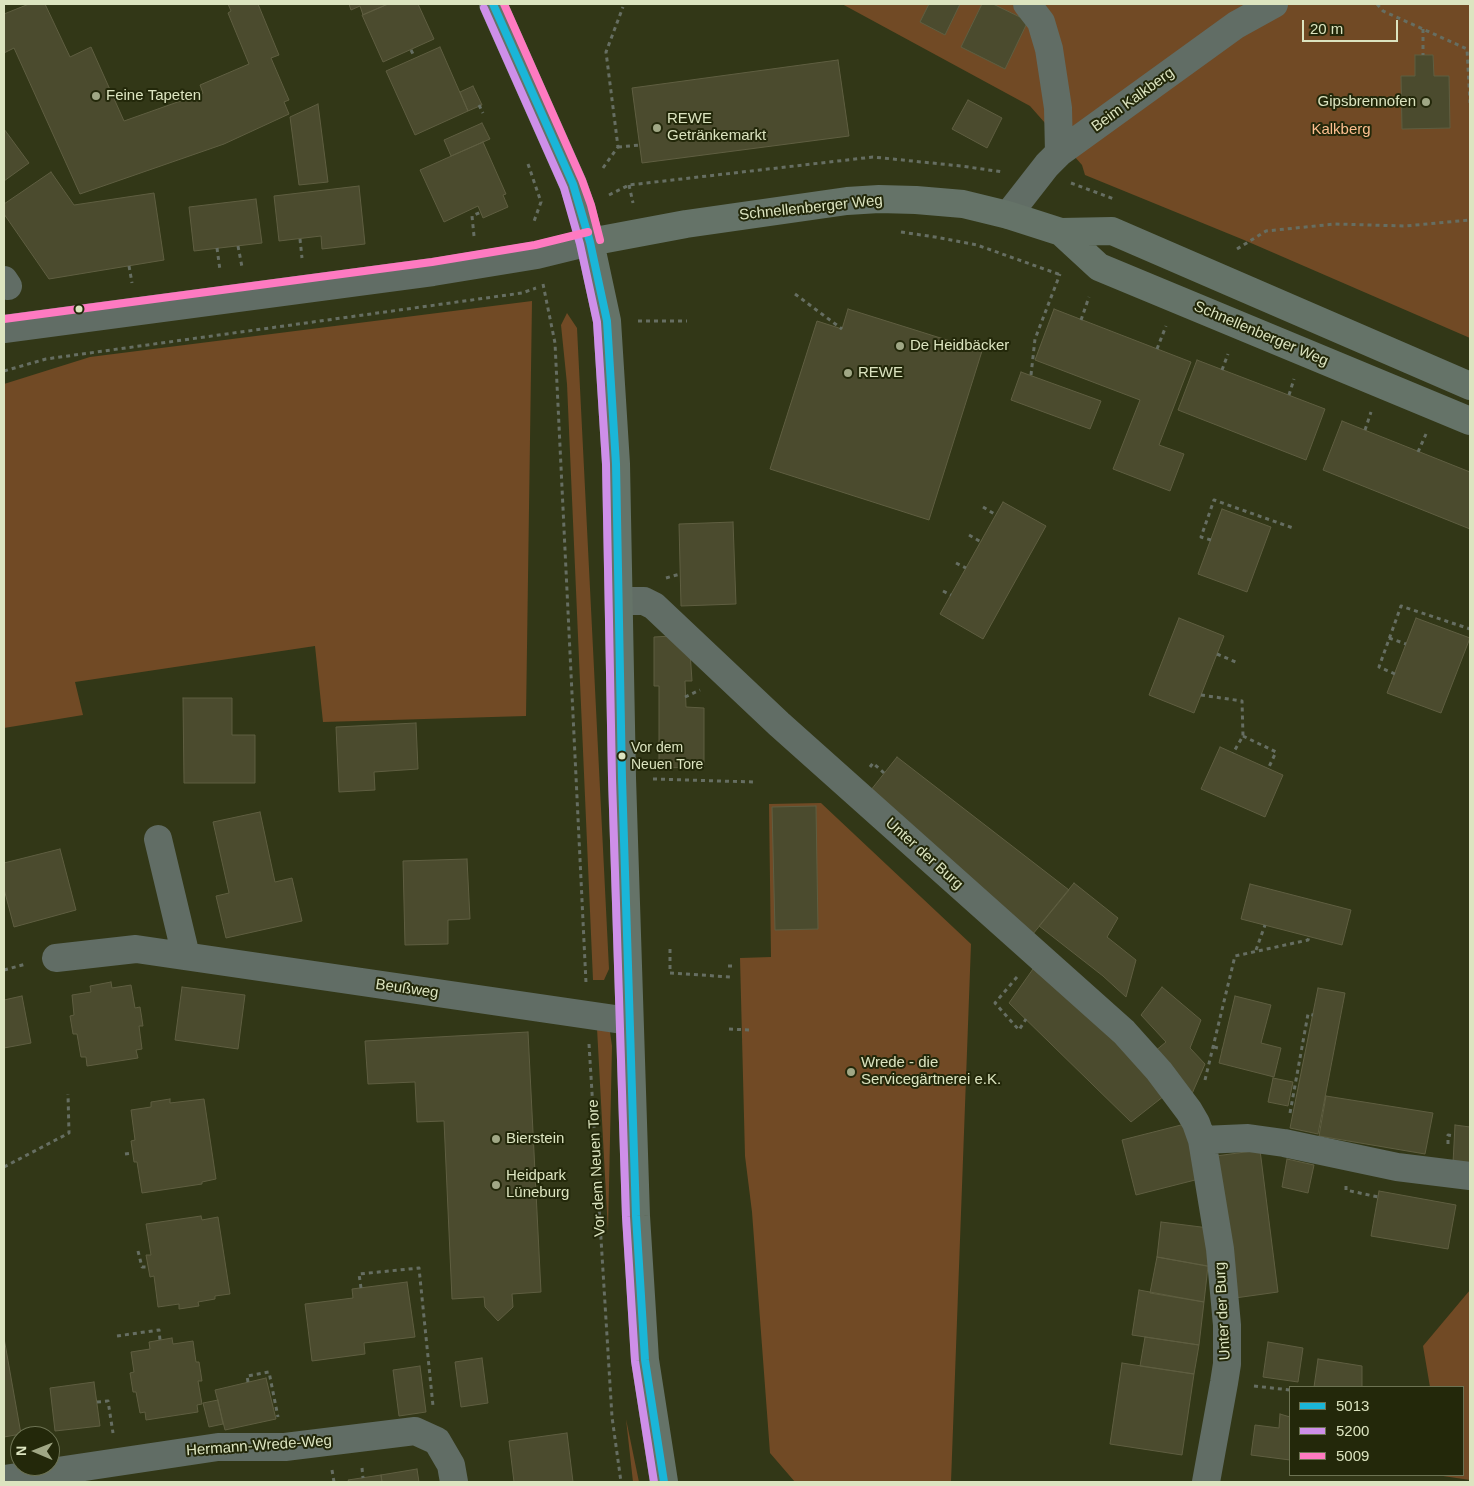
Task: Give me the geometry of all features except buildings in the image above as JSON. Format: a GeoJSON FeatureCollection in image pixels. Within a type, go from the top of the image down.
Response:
{"type":"FeatureCollection","features":[{"type":"Feature","properties":{"kind":"main road"},"geometry":{"type":"LineString","coordinates":[[493,4],[573,184],[590,242],[607,321],[616,464],[622,778],[636,1216],[645,1360],[664,1482]]}},
{"type":"Feature","properties":{"kind":"main road","name":"Schnellenberger Weg"},"geometry":{"type":"LineString","coordinates":[[590,242],[686,224],[847,200],[879,198],[963,204],[1008,215],[1061,232],[1112,231],[1470,386]]}},
{"type":"Feature","properties":{"kind":"main road","name":"Schnellenberger Weg"},"geometry":{"type":"LineString","coordinates":[[1061,232],[1099,267],[1470,421]]}},
{"type":"Feature","properties":{"kind":"street"},"geometry":{"type":"LineString","coordinates":[[1027,4],[1040,22],[1049,49],[1055,78],[1058,108],[1059,153]]}},
{"type":"Feature","properties":{"kind":"street","name":"Beim Kalkberg"},"geometry":{"type":"LineString","coordinates":[[1008,215],[1047,165],[1059,153],[1236,25],[1274,4]]}},
{"type":"Feature","properties":{"kind":"street"},"geometry":{"type":"LineString","coordinates":[[4,329],[442,271],[528,257],[590,242]]}},
{"type":"Feature","properties":{"kind":"street","name":"Unter der Burg"},"geometry":{"type":"LineString","coordinates":[[619,601],[644,601],[654,606],[779,724],[1140,1048],[1160,1071],[1189,1111],[1202,1140],[1223,1274],[1227,1325],[1227,1364],[1206,1482]]}},
{"type":"Feature","properties":{"kind":"street"},"geometry":{"type":"LineString","coordinates":[[158,839],[186,956]]}},
{"type":"Feature","properties":{"kind":"street","name":"Beußweg"},"geometry":{"type":"LineString","coordinates":[[56,958],[136,949],[629,1021]]}},
{"type":"Feature","properties":{"kind":"street"},"geometry":{"type":"LineString","coordinates":[[1202,1140],[1248,1138],[1284,1143],[1397,1166],[1470,1176]]}},
{"type":"Feature","properties":{"kind":"street","name":"Hermann-Wrede-Weg"},"geometry":{"type":"LineString","coordinates":[[4,1479],[218,1447],[284,1447],[414,1431],[437,1441]]}},
{"type":"Feature","properties":{"kind":"street"},"geometry":{"type":"LineString","coordinates":[[437,1441],[452,1465],[454,1482]]}},
{"type":"Feature","properties":{"kind":"path"},"geometry":{"type":"LineString","coordinates":[[1377,4],[1383,11],[1467,49],[1470,103]]}},
{"type":"Feature","properties":{"kind":"path"},"geometry":{"type":"LineString","coordinates":[[603,168],[618,147],[606,52],[623,7]]}},
{"type":"Feature","properties":{"kind":"path"},"geometry":{"type":"LineString","coordinates":[[1423,29],[1423,55]]}},
{"type":"Feature","properties":{"kind":"path"},"geometry":{"type":"LineString","coordinates":[[480,105],[483,113]]}},
{"type":"Feature","properties":{"kind":"path"},"geometry":{"type":"LineString","coordinates":[[618,147],[640,145]]}},
{"type":"Feature","properties":{"kind":"path"},"geometry":{"type":"LineString","coordinates":[[629,186],[872,157],[961,166],[1039,177]]}},
{"type":"Feature","properties":{"kind":"path"},"geometry":{"type":"LineString","coordinates":[[474,238],[472,216],[481,212]]}},
{"type":"Feature","properties":{"kind":"path"},"geometry":{"type":"LineString","coordinates":[[1237,249],[1266,231],[1335,224],[1405,226],[1470,220]]}},
{"type":"Feature","properties":{"kind":"path"},"geometry":{"type":"LineString","coordinates":[[893,231],[977,245],[1068,278]]}},
{"type":"Feature","properties":{"kind":"path"},"geometry":{"type":"LineString","coordinates":[[300,239],[302,261]]}},
{"type":"Feature","properties":{"kind":"path"},"geometry":{"type":"LineString","coordinates":[[238,246],[243,269]]}},
{"type":"Feature","properties":{"kind":"path"},"geometry":{"type":"LineString","coordinates":[[217,248],[220,272]]}},
{"type":"Feature","properties":{"kind":"path"},"geometry":{"type":"LineString","coordinates":[[129,266],[132,284]]}},
{"type":"Feature","properties":{"kind":"path"},"geometry":{"type":"LineString","coordinates":[[1031,375],[1035,340],[1060,274]]}},
{"type":"Feature","properties":{"kind":"path","name":"Vor dem Neuen Tore"},"geometry":{"type":"LineString","coordinates":[[4,371],[46,359],[522,293],[543,285],[555,343],[587,1015],[612,1417],[621,1482]]}},
{"type":"Feature","properties":{"kind":"path"},"geometry":{"type":"LineString","coordinates":[[795,294],[842,329]]}},
{"type":"Feature","properties":{"kind":"path"},"geometry":{"type":"LineString","coordinates":[[1082,320],[1090,296]]}},
{"type":"Feature","properties":{"kind":"path"},"geometry":{"type":"LineString","coordinates":[[607,321],[688,321]]}},
{"type":"Feature","properties":{"kind":"path"},"geometry":{"type":"LineString","coordinates":[[1156,349],[1168,321]]}},
{"type":"Feature","properties":{"kind":"path"},"geometry":{"type":"LineString","coordinates":[[1222,370],[1230,349]]}},
{"type":"Feature","properties":{"kind":"path"},"geometry":{"type":"LineString","coordinates":[[1289,395],[1295,376]]}},
{"type":"Feature","properties":{"kind":"path"},"geometry":{"type":"LineString","coordinates":[[1365,430],[1373,408]]}},
{"type":"Feature","properties":{"kind":"path"},"geometry":{"type":"LineString","coordinates":[[1418,452],[1427,431]]}},
{"type":"Feature","properties":{"kind":"path"},"geometry":{"type":"LineString","coordinates":[[1210,540],[1202,537],[1214,500],[1293,528]]}},
{"type":"Feature","properties":{"kind":"path"},"geometry":{"type":"LineString","coordinates":[[983,507],[996,515]]}},
{"type":"Feature","properties":{"kind":"path"},"geometry":{"type":"LineString","coordinates":[[969,535],[981,542]]}},
{"type":"Feature","properties":{"kind":"path"},"geometry":{"type":"LineString","coordinates":[[956,563],[966,568]]}},
{"type":"Feature","properties":{"kind":"path"},"geometry":{"type":"LineString","coordinates":[[943,591],[951,595]]}},
{"type":"Feature","properties":{"kind":"path"},"geometry":{"type":"LineString","coordinates":[[1395,674],[1379,667],[1401,606],[1470,629]]}},
{"type":"Feature","properties":{"kind":"path"},"geometry":{"type":"LineString","coordinates":[[1389,638],[1406,644]]}},
{"type":"Feature","properties":{"kind":"path"},"geometry":{"type":"LineString","coordinates":[[1217,654],[1238,663]]}},
{"type":"Feature","properties":{"kind":"path"},"geometry":{"type":"LineString","coordinates":[[1201,695],[1242,701],[1243,736],[1233,753]]}},
{"type":"Feature","properties":{"kind":"path"},"geometry":{"type":"LineString","coordinates":[[1243,736],[1276,752],[1268,768]]}},
{"type":"Feature","properties":{"kind":"path"},"geometry":{"type":"LineString","coordinates":[[622,778],[754,782]]}},
{"type":"Feature","properties":{"kind":"path"},"geometry":{"type":"LineString","coordinates":[[1256,951],[1265,925]]}},
{"type":"Feature","properties":{"kind":"path"},"geometry":{"type":"LineString","coordinates":[[1189,1111],[1205,1079],[1235,956],[1308,940],[1309,937]]}},
{"type":"Feature","properties":{"kind":"path"},"geometry":{"type":"LineString","coordinates":[[670,949],[670,972],[731,977]]}},
{"type":"Feature","properties":{"kind":"path"},"geometry":{"type":"LineString","coordinates":[[1026,1019],[1019,1030],[995,1003],[1037,954]]}},
{"type":"Feature","properties":{"kind":"path"},"geometry":{"type":"LineString","coordinates":[[1284,1143],[1304,1049],[1308,1014],[1313,1015]]}},
{"type":"Feature","properties":{"kind":"path"},"geometry":{"type":"LineString","coordinates":[[729,1029],[750,1030]]}},
{"type":"Feature","properties":{"kind":"path"},"geometry":{"type":"LineString","coordinates":[[1214,1047],[1222,1049]]}},
{"type":"Feature","properties":{"kind":"path"},"geometry":{"type":"LineString","coordinates":[[4,1167],[69,1133],[68,1094]]}},
{"type":"Feature","properties":{"kind":"path"},"geometry":{"type":"LineString","coordinates":[[125,1154],[133,1152]]}},
{"type":"Feature","properties":{"kind":"path"},"geometry":{"type":"LineString","coordinates":[[138,1251],[142,1268],[148,1267]]}},
{"type":"Feature","properties":{"kind":"path"},"geometry":{"type":"LineString","coordinates":[[361,1288],[359,1274],[419,1268],[437,1441]]}},
{"type":"Feature","properties":{"kind":"path"},"geometry":{"type":"LineString","coordinates":[[117,1336],[159,1330],[160,1340]]}},
{"type":"Feature","properties":{"kind":"path"},"geometry":{"type":"LineString","coordinates":[[248,1382],[247,1376],[269,1372],[284,1447]]}},
{"type":"Feature","properties":{"kind":"path"},"geometry":{"type":"LineString","coordinates":[[1224,1383],[1289,1390]]}},
{"type":"Feature","properties":{"kind":"path"},"geometry":{"type":"LineString","coordinates":[[97,1402],[108,1401]]}},
{"type":"Feature","properties":{"kind":"green space","name":"Kalkberg"},"geometry":{"type":"Polygon","coordinates":[[[842,4],[1470,4],[1470,338],[1244,240],[1085,175],[1082,165],[1030,106],[842,4]]]}},
{"type":"Feature","properties":{"kind":"green space"},"geometry":{"type":"Polygon","coordinates":[[[532,301],[526,716],[323,722],[315,646],[75,682],[83,715],[4,728],[4,384],[90,357],[532,301]]]}},
{"type":"Feature","properties":{"kind":"green space"},"geometry":{"type":"Polygon","coordinates":[[[567,313],[577,328],[609,969],[604,980],[593,980],[567,384],[561,325],[567,313]]]}},
{"type":"Feature","properties":{"kind":"green space"},"geometry":{"type":"Polygon","coordinates":[[[821,803],[971,944],[951,1482],[795,1482],[770,1453],[752,1212],[745,1156],[740,958],[771,957],[769,804],[821,803]]]}},
{"type":"Feature","properties":{"kind":"green space"},"geometry":{"type":"Polygon","coordinates":[[[597,1028],[610,1032],[612,1046],[608,1232],[597,1028]]]}},
{"type":"Feature","properties":{"kind":"green space"},"geometry":{"type":"Polygon","coordinates":[[[1470,1290],[1470,1480],[1443,1476],[1464,1476],[1464,1386],[1430,1386],[1423,1346],[1470,1290]]]}},
{"type":"Feature","properties":{"kind":"green space"},"geometry":{"type":"Polygon","coordinates":[[[626,1419],[639,1482],[633,1482],[626,1419]]]}},
{"type":"Feature","properties":{"kind":"transit line","name":"5013"},"geometry":{"type":"LineString","coordinates":[[493,4],[573,184],[590,242],[607,321],[616,464],[622,778],[636,1216],[645,1360],[664,1482]]}},
{"type":"Feature","properties":{"kind":"transit line","name":"5009"},"geometry":{"type":"LineString","coordinates":[[504,4],[582,180],[600,240]]}},
{"type":"Feature","properties":{"kind":"transit line","name":"5200"},"geometry":{"type":"LineString","coordinates":[[484,8],[564,188],[580,244],[597,322],[606,464],[612,778],[626,1217],[635,1361],[654,1482]]}},
{"type":"Feature","properties":{"kind":"transit line","name":"5009"},"geometry":{"type":"LineString","coordinates":[[4,319],[432,262],[535,245],[588,232]]}},
{"type":"Feature","properties":{"kind":"place","name":"Feine Tapeten"},"geometry":{"type":"Point","coordinates":[96,96]}},
{"type":"Feature","properties":{"kind":"place","name":"Gipsbrennofen"},"geometry":{"type":"Point","coordinates":[1426,102]}},
{"type":"Feature","properties":{"kind":"place","name":"REWE Getränkemarkt"},"geometry":{"type":"Point","coordinates":[657,128]}},
{"type":"Feature","properties":{"kind":"place","name":"De Heidbäcker"},"geometry":{"type":"Point","coordinates":[900,346]}},
{"type":"Feature","properties":{"kind":"place","name":"REWE"},"geometry":{"type":"Point","coordinates":[848,373]}},
{"type":"Feature","properties":{"kind":"place","name":"Vor dem Neuen Tore"},"geometry":{"type":"Point","coordinates":[622,756]}},
{"type":"Feature","properties":{"kind":"place","name":"Wrede - die Servicegärtnerei e.K."},"geometry":{"type":"Point","coordinates":[851,1072]}},
{"type":"Feature","properties":{"kind":"place","name":"Bierstein"},"geometry":{"type":"Point","coordinates":[496,1139]}},
{"type":"Feature","properties":{"kind":"place","name":"Heidpark Lüneburg"},"geometry":{"type":"Point","coordinates":[496,1185]}}]}
